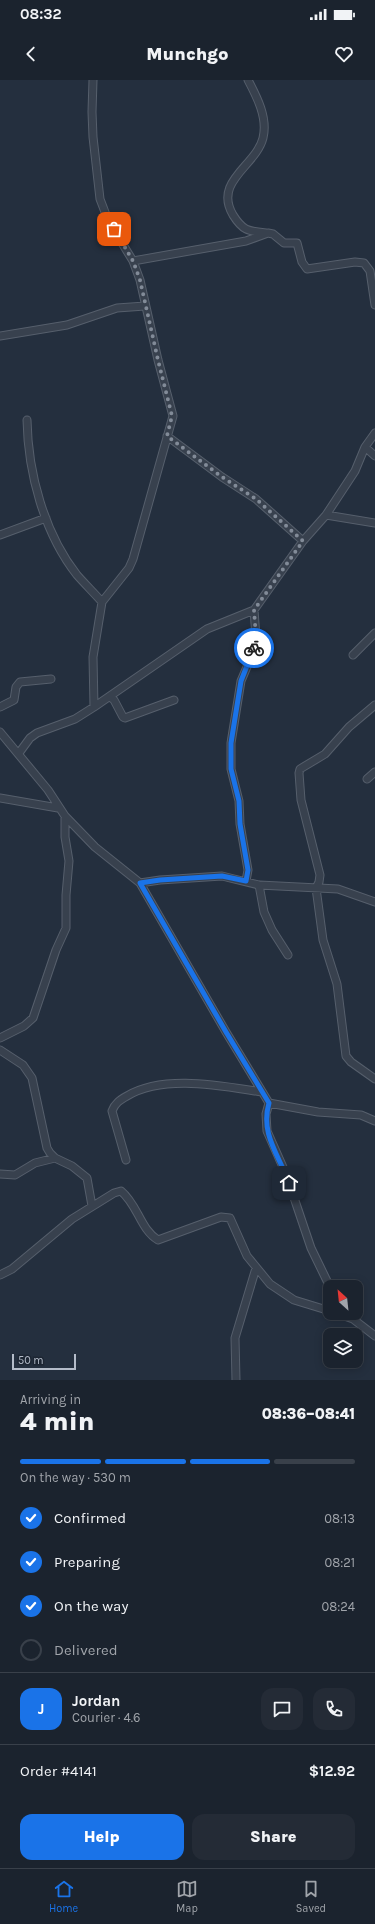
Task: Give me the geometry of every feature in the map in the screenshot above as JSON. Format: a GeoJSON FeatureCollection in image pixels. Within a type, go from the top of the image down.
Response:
{"type":"FeatureCollection","features":[{"type":"Feature","properties":{"kind":"street"},"geometry":{"type":"LineString","coordinates":[[93,80],[93,136],[100,199],[108,220],[133,261],[140,280],[172,416],[133,559],[129,568],[102,602],[96,627],[93,657],[94,708]]}},
{"type":"Feature","properties":{"kind":"street"},"geometry":{"type":"LineString","coordinates":[[248,80],[257,96],[262,112],[263,137],[257,152],[238,172],[230,184],[228,198],[231,211],[239,225],[247,230],[273,234],[284,243],[297,243],[302,262],[307,269],[355,262],[364,263],[370,271],[375,305]]}},
{"type":"Feature","properties":{"kind":"street"},"geometry":{"type":"LineString","coordinates":[[133,261],[246,241],[268,233]]}},
{"type":"Feature","properties":{"kind":"street"},"geometry":{"type":"LineString","coordinates":[[0,336],[67,325],[117,308],[145,306]]}},
{"type":"Feature","properties":{"kind":"street"},"geometry":{"type":"LineString","coordinates":[[27,420],[29,454],[46,518],[58,544],[77,574],[102,602]]}},
{"type":"Feature","properties":{"kind":"street"},"geometry":{"type":"LineString","coordinates":[[20,753],[30,738],[37,733],[75,719],[94,708],[207,629],[254,610],[303,541],[326,515],[354,471],[365,446],[375,433]]}},
{"type":"Feature","properties":{"kind":"street"},"geometry":{"type":"LineString","coordinates":[[167,436],[222,477],[256,499],[303,541]]}},
{"type":"Feature","properties":{"kind":"street"},"geometry":{"type":"LineString","coordinates":[[365,446],[375,456]]}},
{"type":"Feature","properties":{"kind":"street"},"geometry":{"type":"LineString","coordinates":[[326,515],[375,523]]}},
{"type":"Feature","properties":{"kind":"street"},"geometry":{"type":"LineString","coordinates":[[0,535],[46,518]]}},
{"type":"Feature","properties":{"kind":"street"},"geometry":{"type":"LineString","coordinates":[[246,881],[248,870],[240,824],[239,801],[231,769],[231,743],[241,681],[252,655],[256,637],[254,610]]}},
{"type":"Feature","properties":{"kind":"street"},"geometry":{"type":"LineString","coordinates":[[353,655],[375,633]]}},
{"type":"Feature","properties":{"kind":"street"},"geometry":{"type":"LineString","coordinates":[[0,707],[14,700],[16,687],[20,682],[51,679]]}},
{"type":"Feature","properties":{"kind":"street"},"geometry":{"type":"LineString","coordinates":[[110,697],[114,700],[125,718],[174,700]]}},
{"type":"Feature","properties":{"kind":"street"},"geometry":{"type":"LineString","coordinates":[[375,705],[349,727],[325,754],[300,769],[299,773],[301,800],[320,875],[316,888],[323,940],[337,984],[346,1056],[351,1062],[375,1079]]}},
{"type":"Feature","properties":{"kind":"street"},"geometry":{"type":"LineString","coordinates":[[0,732],[20,753],[48,790],[58,808],[65,816],[95,847],[140,883],[269,1103],[318,1112],[361,1115],[375,1121]]}},
{"type":"Feature","properties":{"kind":"street"},"geometry":{"type":"LineString","coordinates":[[367,779],[375,772]]}},
{"type":"Feature","properties":{"kind":"street"},"geometry":{"type":"LineString","coordinates":[[0,798],[58,808]]}},
{"type":"Feature","properties":{"kind":"street"},"geometry":{"type":"LineString","coordinates":[[0,1038],[24,1026],[33,1018],[56,950],[66,928],[66,895],[69,861],[65,837],[65,816]]}},
{"type":"Feature","properties":{"kind":"street"},"geometry":{"type":"LineString","coordinates":[[140,883],[160,880],[222,876],[259,885],[338,888],[375,902]]}},
{"type":"Feature","properties":{"kind":"street"},"geometry":{"type":"LineString","coordinates":[[259,885],[264,912],[272,930],[288,956]]}},
{"type":"Feature","properties":{"kind":"street"},"geometry":{"type":"LineString","coordinates":[[0,1050],[23,1065],[32,1078],[47,1148],[55,1158],[72,1166],[87,1178],[92,1206]]}},
{"type":"Feature","properties":{"kind":"street"},"geometry":{"type":"LineString","coordinates":[[126,1160],[112,1111],[117,1102],[136,1091],[147,1086],[198,1084],[262,1092]]}},
{"type":"Feature","properties":{"kind":"street"},"geometry":{"type":"LineString","coordinates":[[269,1103],[266,1114],[267,1131],[286,1174],[311,1248],[327,1280]]}},
{"type":"Feature","properties":{"kind":"street"},"geometry":{"type":"LineString","coordinates":[[0,1174],[15,1174],[35,1163],[55,1158]]}},
{"type":"Feature","properties":{"kind":"street"},"geometry":{"type":"LineString","coordinates":[[0,1275],[12,1269],[72,1219],[114,1193],[121,1191],[132,1205],[144,1228],[158,1240],[221,1216],[227,1217],[234,1223],[246,1256],[270,1284],[294,1300],[323,1309]]}},
{"type":"Feature","properties":{"kind":"street"},"geometry":{"type":"LineString","coordinates":[[236,1380],[235,1338],[256,1268]]}},
{"type":"Feature","properties":{"kind":"street"},"geometry":{"type":"LineString","coordinates":[[354,1320],[375,1336]]}},
{"type":"Feature","properties":{"kind":"way so far"},"geometry":{"type":"LineString","coordinates":[[114,229],[133,261],[140,280],[172,416],[167,436],[222,477],[256,499],[303,541],[285,565],[260,604],[254,610],[256,637],[254,648]]}},
{"type":"Feature","properties":{"kind":"route"},"geometry":{"type":"LineString","coordinates":[[254,648],[241,681],[231,743],[231,769],[239,801],[240,824],[248,870],[246,881],[222,876],[160,880],[140,883],[187,962],[249,1072],[269,1103],[266,1114],[267,1131],[289,1183]]}}]}
